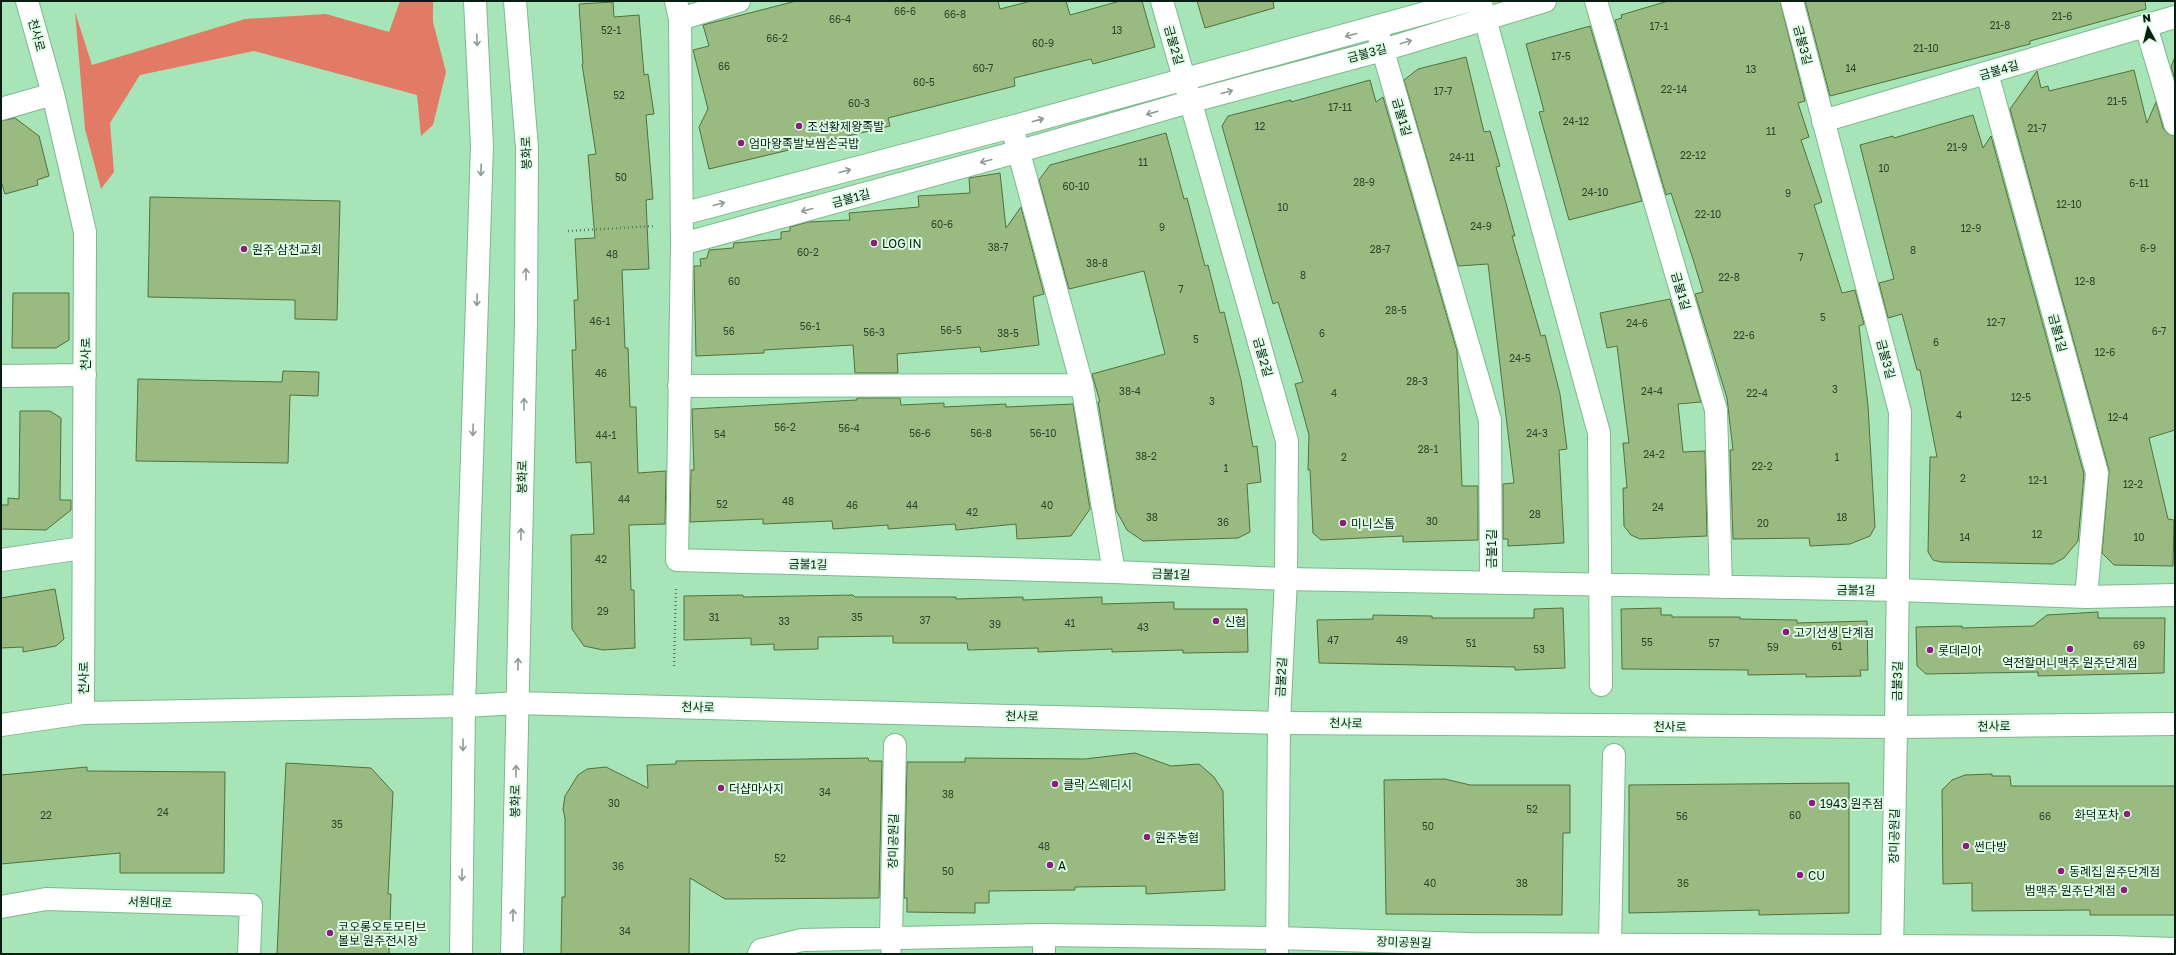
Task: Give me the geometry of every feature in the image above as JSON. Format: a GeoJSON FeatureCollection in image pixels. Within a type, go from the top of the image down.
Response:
{"type":"FeatureCollection","features":[{"type":"Feature","properties":{"kind":"street","name":"천사로"},"geometry":{"type":"LineString","coordinates":[[28,1],[53,94],[85,232],[85,375],[82,548],[83,713]]}},
{"type":"Feature","properties":{"kind":"street"},"geometry":{"type":"LineString","coordinates":[[461,954],[464,706],[482,145],[475,1]]}},
{"type":"Feature","properties":{"kind":"street","name":"봉화로"},"geometry":{"type":"LineString","coordinates":[[512,954],[526,322],[527,148],[515,1]]}},
{"type":"Feature","properties":{"kind":"street"},"geometry":{"type":"LineString","coordinates":[[677,560],[682,227],[678,10],[739,1]]}},
{"type":"Feature","properties":{"kind":"street","name":"금불2길"},"geometry":{"type":"LineString","coordinates":[[1162,1],[1189,102],[1288,441],[1286,579],[1278,723]]}},
{"type":"Feature","properties":{"kind":"street","name":"금불3길"},"geometry":{"type":"LineString","coordinates":[[1184,79],[1376,28],[1469,1]]}},
{"type":"Feature","properties":{"kind":"street","name":"금불3길"},"geometry":{"type":"LineString","coordinates":[[1189,102],[1383,50],[1483,10],[1545,1]]}},
{"type":"Feature","properties":{"kind":"street","name":"금불1길"},"geometry":{"type":"LineString","coordinates":[[1596,1],[1716,410],[1721,588]]}},
{"type":"Feature","properties":{"kind":"street","name":"금불3길"},"geometry":{"type":"LineString","coordinates":[[1792,1],[1900,412],[1899,590],[1896,727]]}},
{"type":"Feature","properties":{"kind":"street"},"geometry":{"type":"LineString","coordinates":[[1483,10],[1599,433],[1601,685]]}},
{"type":"Feature","properties":{"kind":"street","name":"금불4길"},"geometry":{"type":"LineString","coordinates":[[1823,121],[2175,17]]}},
{"type":"Feature","properties":{"kind":"street"},"geometry":{"type":"LineString","coordinates":[[2146,26],[2175,124]]}},
{"type":"Feature","properties":{"kind":"street","name":"금불1길"},"geometry":{"type":"LineString","coordinates":[[1376,28],[1490,420],[1491,582]]}},
{"type":"Feature","properties":{"kind":"street","name":"금불1길"},"geometry":{"type":"LineString","coordinates":[[1986,73],[2097,473],[2086,597]]}},
{"type":"Feature","properties":{"kind":"street"},"geometry":{"type":"LineString","coordinates":[[682,227],[1012,127],[1184,79]]}},
{"type":"Feature","properties":{"kind":"street"},"geometry":{"type":"LineString","coordinates":[[1,109],[53,94]]}},
{"type":"Feature","properties":{"kind":"street","name":"금불1길"},"geometry":{"type":"LineString","coordinates":[[682,227],[1020,151],[1189,102]]}},
{"type":"Feature","properties":{"kind":"street"},"geometry":{"type":"LineString","coordinates":[[1012,127],[1020,151],[1082,385],[1114,572]]}},
{"type":"Feature","properties":{"kind":"street"},"geometry":{"type":"LineString","coordinates":[[1,376],[85,375]]}},
{"type":"Feature","properties":{"kind":"street"},"geometry":{"type":"LineString","coordinates":[[679,386],[1082,385]]}},
{"type":"Feature","properties":{"kind":"street"},"geometry":{"type":"LineString","coordinates":[[1,560],[82,548]]}},
{"type":"Feature","properties":{"kind":"street","name":"금불1길"},"geometry":{"type":"LineString","coordinates":[[677,560],[1114,572],[1286,579],[1899,590],[2086,597],[2175,596]]}},
{"type":"Feature","properties":{"kind":"street","name":"천사로"},"geometry":{"type":"LineString","coordinates":[[464,706],[517,703],[1278,723],[1896,727],[2175,724]]}},
{"type":"Feature","properties":{"kind":"street"},"geometry":{"type":"LineString","coordinates":[[1,725],[83,713],[464,706]]}},
{"type":"Feature","properties":{"kind":"street"},"geometry":{"type":"LineString","coordinates":[[1277,946],[1278,723]]}},
{"type":"Feature","properties":{"kind":"street","name":"장미공원길"},"geometry":{"type":"LineString","coordinates":[[1892,950],[1896,727]]}},
{"type":"Feature","properties":{"kind":"street","name":"장미공원길"},"geometry":{"type":"LineString","coordinates":[[891,946],[895,745]]}},
{"type":"Feature","properties":{"kind":"street"},"geometry":{"type":"LineString","coordinates":[[1610,944],[1614,755]]}},
{"type":"Feature","properties":{"kind":"street","name":"서원대로"},"geometry":{"type":"LineString","coordinates":[[1,907],[46,899],[251,905],[249,954]]}},
{"type":"Feature","properties":{"kind":"street","name":"장미공원길"},"geometry":{"type":"LineString","coordinates":[[758,954],[761,950],[802,940],[891,946],[1044,944],[1277,946],[1610,944],[1892,950],[2175,949]]}},
{"type":"Feature","properties":{"kind":"path"},"geometry":{"type":"LineString","coordinates":[[568,231],[682,227]]}},
{"type":"Feature","properties":{"kind":"path"},"geometry":{"type":"LineString","coordinates":[[674,666],[677,560]]}},
{"type":"Feature","properties":{"kind":"shaded area"},"geometry":{"type":"Polygon","coordinates":[[[400,1],[433,1],[433,22],[446,72],[433,125],[421,136],[417,95],[254,51],[140,75],[110,123],[114,172],[101,189],[85,129],[75,12],[92,65],[245,19],[326,14],[389,32],[400,1]]]}},
{"type":"Feature","properties":{"kind":"building"},"geometry":{"type":"Polygon","coordinates":[[[796,1],[998,1],[1000,9],[1031,1],[1066,1],[1070,15],[1120,1],[1142,1],[1155,47],[1093,64],[1091,59],[1014,78],[1015,86],[888,118],[890,126],[709,169],[699,127],[708,109],[693,50],[709,46],[703,25],[796,1]]]}},
{"type":"Feature","properties":{"kind":"building"},"geometry":{"type":"Polygon","coordinates":[[[1197,1],[1273,1],[1274,8],[1205,28],[1197,1]]]}},
{"type":"Feature","properties":{"kind":"building"},"geometry":{"type":"Polygon","coordinates":[[[1668,1],[1780,1],[1805,101],[1798,103],[1809,137],[1801,140],[1822,202],[1814,205],[1842,293],[1855,290],[1864,324],[1859,326],[1868,406],[1875,527],[1870,536],[1850,544],[1810,546],[1809,538],[1733,539],[1730,450],[1733,450],[1727,398],[1695,294],[1703,292],[1671,193],[1666,195],[1615,20],[1622,18],[1621,15],[1668,1]]]}},
{"type":"Feature","properties":{"kind":"building"},"geometry":{"type":"Polygon","coordinates":[[[1805,1],[2145,1],[2146,9],[2030,41],[2030,44],[1830,96],[1805,1]]]}},
{"type":"Feature","properties":{"kind":"building"},"geometry":{"type":"Polygon","coordinates":[[[613,2],[614,17],[639,15],[644,75],[648,74],[654,114],[646,115],[653,199],[646,200],[649,269],[622,270],[625,348],[628,348],[630,407],[636,407],[638,473],[666,471],[665,524],[629,525],[631,590],[634,590],[635,648],[603,650],[584,646],[572,629],[571,535],[594,534],[591,462],[576,463],[572,350],[576,350],[574,300],[578,300],[575,239],[595,238],[588,155],[596,154],[582,64],[579,4],[613,2]]]}},
{"type":"Feature","properties":{"kind":"building"},"geometry":{"type":"Polygon","coordinates":[[[1590,26],[1642,201],[1569,220],[1539,112],[1544,111],[1526,44],[1590,26]]]}},
{"type":"Feature","properties":{"kind":"building"},"geometry":{"type":"Polygon","coordinates":[[[1466,57],[1484,132],[1490,131],[1500,166],[1496,167],[1515,236],[1512,236],[1541,336],[1545,335],[1560,394],[1567,449],[1559,450],[1564,543],[1508,546],[1508,539],[1503,539],[1503,484],[1514,483],[1488,264],[1458,266],[1404,80],[1418,69],[1466,57]]]}},
{"type":"Feature","properties":{"kind":"building"},"geometry":{"type":"Polygon","coordinates":[[[2175,57],[2175,80],[2171,67],[2175,57]]]}},
{"type":"Feature","properties":{"kind":"building"},"geometry":{"type":"Polygon","coordinates":[[[2134,70],[2147,123],[2156,102],[2163,128],[2167,133],[2175,136],[2175,430],[2149,438],[2168,519],[2174,520],[2173,566],[2114,565],[2102,553],[2109,470],[2010,109],[2037,71],[2041,88],[2048,86],[2049,91],[2134,70]]]}},
{"type":"Feature","properties":{"kind":"building"},"geometry":{"type":"Polygon","coordinates":[[[1370,80],[1376,102],[1383,97],[1457,351],[1462,486],[1478,486],[1478,540],[1403,542],[1403,536],[1321,540],[1313,533],[1310,470],[1308,470],[1309,435],[1295,384],[1303,382],[1278,302],[1273,304],[1222,126],[1228,116],[1291,100],[1291,102],[1370,80]]]}},
{"type":"Feature","properties":{"kind":"building"},"geometry":{"type":"Polygon","coordinates":[[[1973,115],[1983,148],[1991,136],[2084,474],[2078,541],[2064,558],[2053,564],[1941,562],[1933,560],[1928,552],[1930,457],[1937,457],[1920,370],[1917,370],[1902,314],[1888,318],[1879,283],[1894,279],[1860,145],[1893,136],[1894,138],[1973,115]]]}},
{"type":"Feature","properties":{"kind":"building"},"geometry":{"type":"Polygon","coordinates":[[[15,118],[39,136],[49,176],[37,180],[38,185],[5,194],[1,181],[1,121],[15,118]]]}},
{"type":"Feature","properties":{"kind":"building"},"geometry":{"type":"Polygon","coordinates":[[[1166,133],[1184,199],[1187,198],[1205,266],[1208,265],[1220,313],[1224,312],[1241,380],[1253,447],[1257,446],[1261,482],[1247,484],[1250,532],[1238,538],[1143,541],[1127,530],[1116,510],[1098,402],[1100,402],[1092,374],[1165,354],[1144,271],[1069,289],[1039,180],[1050,165],[1166,133]]]}},
{"type":"Feature","properties":{"kind":"building"},"geometry":{"type":"Polygon","coordinates":[[[1000,173],[1006,228],[1021,207],[1044,294],[1033,297],[1039,345],[981,352],[980,347],[897,354],[898,373],[855,373],[853,345],[764,350],[764,353],[696,356],[694,266],[701,266],[700,259],[707,258],[709,250],[733,248],[734,243],[781,239],[781,232],[790,231],[790,227],[808,222],[850,220],[849,213],[919,207],[918,196],[970,193],[969,178],[1000,173]]]}},
{"type":"Feature","properties":{"kind":"building","name":"원주 삼천교회"},"geometry":{"type":"Polygon","coordinates":[[[150,197],[340,201],[337,320],[295,319],[295,300],[148,297],[150,197]]]}},
{"type":"Feature","properties":{"kind":"building"},"geometry":{"type":"Polygon","coordinates":[[[13,293],[69,293],[69,340],[56,348],[12,348],[13,293]]]}},
{"type":"Feature","properties":{"kind":"building"},"geometry":{"type":"Polygon","coordinates":[[[1670,299],[1701,402],[1678,404],[1683,452],[1705,451],[1707,536],[1640,539],[1631,535],[1624,526],[1623,488],[1627,488],[1623,443],[1629,443],[1617,346],[1607,348],[1600,313],[1670,299]]]}},
{"type":"Feature","properties":{"kind":"building"},"geometry":{"type":"Polygon","coordinates":[[[283,371],[319,372],[318,396],[290,395],[288,463],[136,461],[138,379],[282,382],[283,371]]]}},
{"type":"Feature","properties":{"kind":"building"},"geometry":{"type":"Polygon","coordinates":[[[857,398],[900,398],[901,405],[944,403],[944,407],[1006,404],[1006,407],[1073,404],[1090,509],[1071,536],[1017,539],[1016,524],[956,530],[955,524],[888,529],[888,525],[833,529],[832,521],[763,524],[763,519],[690,522],[691,470],[694,470],[692,409],[857,400],[857,398]]]}},
{"type":"Feature","properties":{"kind":"building"},"geometry":{"type":"Polygon","coordinates":[[[20,411],[50,411],[61,418],[60,500],[71,500],[71,510],[46,530],[1,529],[1,505],[8,505],[8,498],[19,499],[20,411]]]}},
{"type":"Feature","properties":{"kind":"building"},"geometry":{"type":"Polygon","coordinates":[[[55,589],[64,639],[56,646],[23,652],[23,647],[1,648],[1,598],[55,589]]]}},
{"type":"Feature","properties":{"kind":"building"},"geometry":{"type":"Polygon","coordinates":[[[743,595],[743,597],[853,595],[855,597],[956,597],[956,599],[1023,597],[1023,600],[1102,597],[1102,604],[1174,602],[1174,609],[1247,609],[1248,652],[1183,653],[1183,650],[1112,652],[1112,649],[1038,652],[1038,648],[968,650],[967,643],[893,643],[893,636],[818,637],[818,649],[774,650],[774,644],[751,645],[751,638],[684,640],[684,596],[743,595]]]}},
{"type":"Feature","properties":{"kind":"building"},"geometry":{"type":"Polygon","coordinates":[[[1563,608],[1565,668],[1515,670],[1515,667],[1319,663],[1317,620],[1373,619],[1373,615],[1432,616],[1432,618],[1534,618],[1534,609],[1563,608]]]}},
{"type":"Feature","properties":{"kind":"building"},"geometry":{"type":"Polygon","coordinates":[[[1661,608],[1661,615],[1672,615],[1672,617],[1740,617],[1740,619],[1797,620],[1797,623],[1867,621],[1868,670],[1860,670],[1861,676],[1806,677],[1806,674],[1748,675],[1748,670],[1622,669],[1621,609],[1661,608]]]}},
{"type":"Feature","properties":{"kind":"building"},"geometry":{"type":"Polygon","coordinates":[[[2098,612],[2098,618],[2165,618],[2164,673],[2038,676],[2038,672],[1926,674],[1917,666],[1916,627],[1962,626],[1962,628],[2033,626],[2047,615],[2098,612]]]}},
{"type":"Feature","properties":{"kind":"building"},"geometry":{"type":"Polygon","coordinates":[[[1135,753],[1171,766],[1199,764],[1214,777],[1223,791],[1225,890],[1146,894],[1146,886],[1075,887],[1075,890],[989,891],[989,903],[975,903],[975,913],[907,912],[907,898],[904,898],[907,762],[965,762],[965,758],[1085,759],[1135,753]]]}},
{"type":"Feature","properties":{"kind":"building"},"geometry":{"type":"Polygon","coordinates":[[[868,758],[869,761],[882,761],[879,898],[725,899],[690,878],[689,954],[561,954],[562,897],[565,897],[565,819],[563,809],[565,796],[578,775],[587,769],[606,767],[648,788],[647,765],[676,764],[676,761],[868,758]]]}},
{"type":"Feature","properties":{"kind":"building"},"geometry":{"type":"Polygon","coordinates":[[[286,763],[371,768],[393,792],[388,894],[391,894],[389,954],[277,954],[286,763]]]}},
{"type":"Feature","properties":{"kind":"building"},"geometry":{"type":"Polygon","coordinates":[[[87,767],[87,771],[225,772],[224,873],[120,873],[120,853],[1,864],[1,775],[87,767]]]}},
{"type":"Feature","properties":{"kind":"building"},"geometry":{"type":"Polygon","coordinates":[[[1992,774],[1992,776],[2010,776],[2011,786],[2175,786],[2175,915],[2090,915],[2090,910],[1972,911],[1972,883],[1943,884],[1942,790],[1952,780],[1965,775],[1992,774]]]}},
{"type":"Feature","properties":{"kind":"building"},"geometry":{"type":"Polygon","coordinates":[[[1445,779],[1470,785],[1570,785],[1570,833],[1563,833],[1562,915],[1386,914],[1384,780],[1445,779]]]}},
{"type":"Feature","properties":{"kind":"building"},"geometry":{"type":"Polygon","coordinates":[[[1849,783],[1849,913],[1759,915],[1759,910],[1629,913],[1629,785],[1849,783]]]}},
{"type":"Feature","properties":{"kind":"place","name":"조선황제왕족발"},"geometry":{"type":"Point","coordinates":[799,126]}},
{"type":"Feature","properties":{"kind":"place","name":"엄마왕족발보쌈손국밥"},"geometry":{"type":"Point","coordinates":[741,143]}},
{"type":"Feature","properties":{"kind":"place","name":"LOG IN"},"geometry":{"type":"Point","coordinates":[874,243]}},
{"type":"Feature","properties":{"kind":"place","name":"원주 삼천교회"},"geometry":{"type":"Point","coordinates":[244,249]}},
{"type":"Feature","properties":{"kind":"place","name":"미니스톱"},"geometry":{"type":"Point","coordinates":[1343,523]}},
{"type":"Feature","properties":{"kind":"place","name":"신협"},"geometry":{"type":"Point","coordinates":[1216,621]}},
{"type":"Feature","properties":{"kind":"place","name":"고기선생 단계점"},"geometry":{"type":"Point","coordinates":[1786,632]}},
{"type":"Feature","properties":{"kind":"place","name":"역전할머니맥주 원주단계점"},"geometry":{"type":"Point","coordinates":[2070,649]}},
{"type":"Feature","properties":{"kind":"place","name":"롯데리아"},"geometry":{"type":"Point","coordinates":[1930,650]}},
{"type":"Feature","properties":{"kind":"place","name":"클락 스웨디시"},"geometry":{"type":"Point","coordinates":[1055,784]}},
{"type":"Feature","properties":{"kind":"place","name":"더샵마사지"},"geometry":{"type":"Point","coordinates":[721,788]}},
{"type":"Feature","properties":{"kind":"place","name":"1943 원주점"},"geometry":{"type":"Point","coordinates":[1812,803]}},
{"type":"Feature","properties":{"kind":"place","name":"화덕포차"},"geometry":{"type":"Point","coordinates":[2127,814]}},
{"type":"Feature","properties":{"kind":"place","name":"원주농협"},"geometry":{"type":"Point","coordinates":[1147,837]}},
{"type":"Feature","properties":{"kind":"place","name":"썬다방"},"geometry":{"type":"Point","coordinates":[1966,846]}},
{"type":"Feature","properties":{"kind":"place","name":"A"},"geometry":{"type":"Point","coordinates":[1050,865]}},
{"type":"Feature","properties":{"kind":"place","name":"동례집 원주단계점"},"geometry":{"type":"Point","coordinates":[2061,871]}},
{"type":"Feature","properties":{"kind":"place","name":"CU"},"geometry":{"type":"Point","coordinates":[1800,875]}},
{"type":"Feature","properties":{"kind":"place","name":"범맥주 원주단계점"},"geometry":{"type":"Point","coordinates":[2124,890]}},
{"type":"Feature","properties":{"kind":"place","name":"코오롱오토모티브 볼보 원주전시장"},"geometry":{"type":"Point","coordinates":[330,933]}}]}
